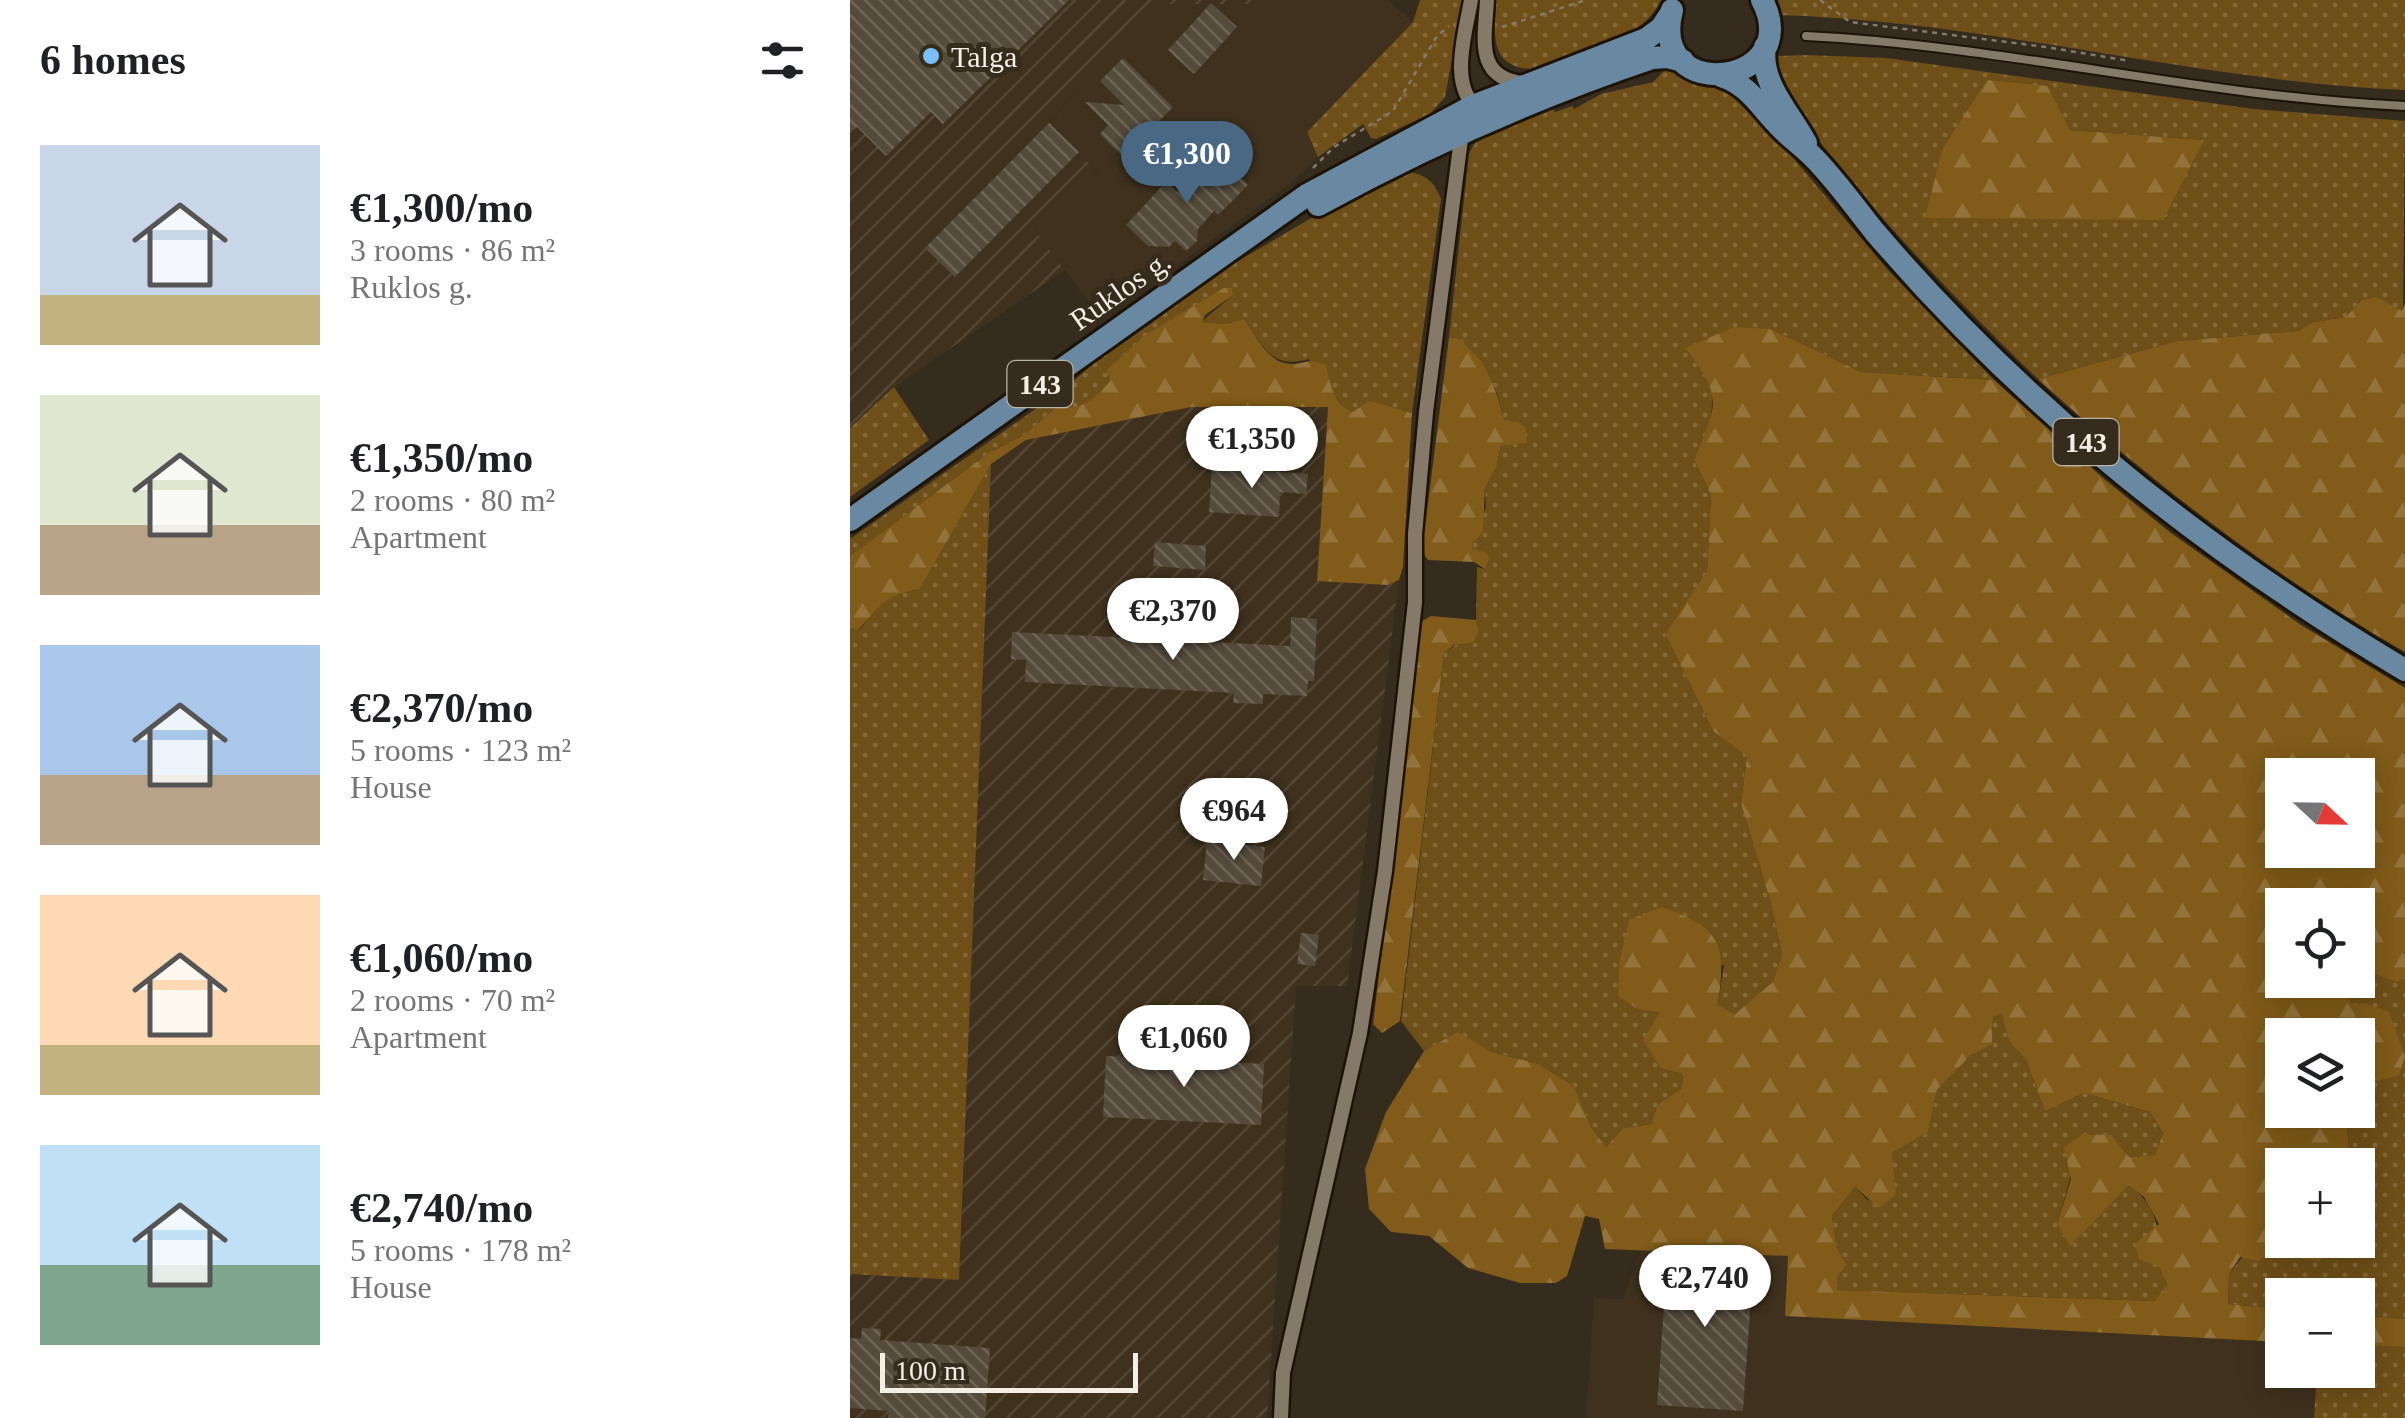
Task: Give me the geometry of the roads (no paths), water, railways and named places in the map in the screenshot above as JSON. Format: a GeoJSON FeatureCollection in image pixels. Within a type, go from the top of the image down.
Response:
{"type":"FeatureCollection","features":[{"type":"Feature","properties":{"kind":"main road","name":"143"},"geometry":{"type":"LineString","coordinates":[[1762,0],[1769,19],[1762,62],[1767,78],[1816,159],[1952,316],[2105,459],[2230,557],[2405,670]]}},
{"type":"Feature","properties":{"kind":"main road","name":"143"},"geometry":{"type":"LineString","coordinates":[[1230,250],[1306,195],[1473,106],[1646,39],[1661,28],[1675,4]]}},
{"type":"Feature","properties":{"kind":"main road","name":"143"},"geometry":{"type":"LineString","coordinates":[[1675,4],[1670,39],[1683,61]]}},
{"type":"Feature","properties":{"kind":"main road"},"geometry":{"type":"LineString","coordinates":[[1721,76],[1747,68],[1765,46]]}},
{"type":"Feature","properties":{"kind":"main road","name":"143"},"geometry":{"type":"LineString","coordinates":[[1230,250],[1499,115],[1652,58],[1683,61],[1700,73],[1736,81],[1816,159]]}},
{"type":"Feature","properties":{"kind":"main road","name":"Ruklos g."},"geometry":{"type":"LineString","coordinates":[[850,520],[1230,250]]}},
{"type":"Feature","properties":{"kind":"street"},"geometry":{"type":"LineString","coordinates":[[1471,0],[1461,62],[1465,90],[1473,106],[1486,114],[1499,115]]}},
{"type":"Feature","properties":{"kind":"street"},"geometry":{"type":"LineString","coordinates":[[1487,0],[1484,47],[1488,62],[1496,74],[1510,82],[1526,84]]}},
{"type":"Feature","properties":{"kind":"street"},"geometry":{"type":"LineString","coordinates":[[1281,1418],[1284,1373],[1360,1033],[1385,872],[1415,602],[1414,534],[1426,412],[1462,132]]}},
{"type":"Feature","properties":{"kind":"lane"},"geometry":{"type":"LineString","coordinates":[[1806,36],[1955,50],[2286,97],[2405,106]]}},
{"type":"Feature","properties":{"kind":"place","name":"Talga"},"geometry":{"type":"Point","coordinates":[931,56]}}]}
